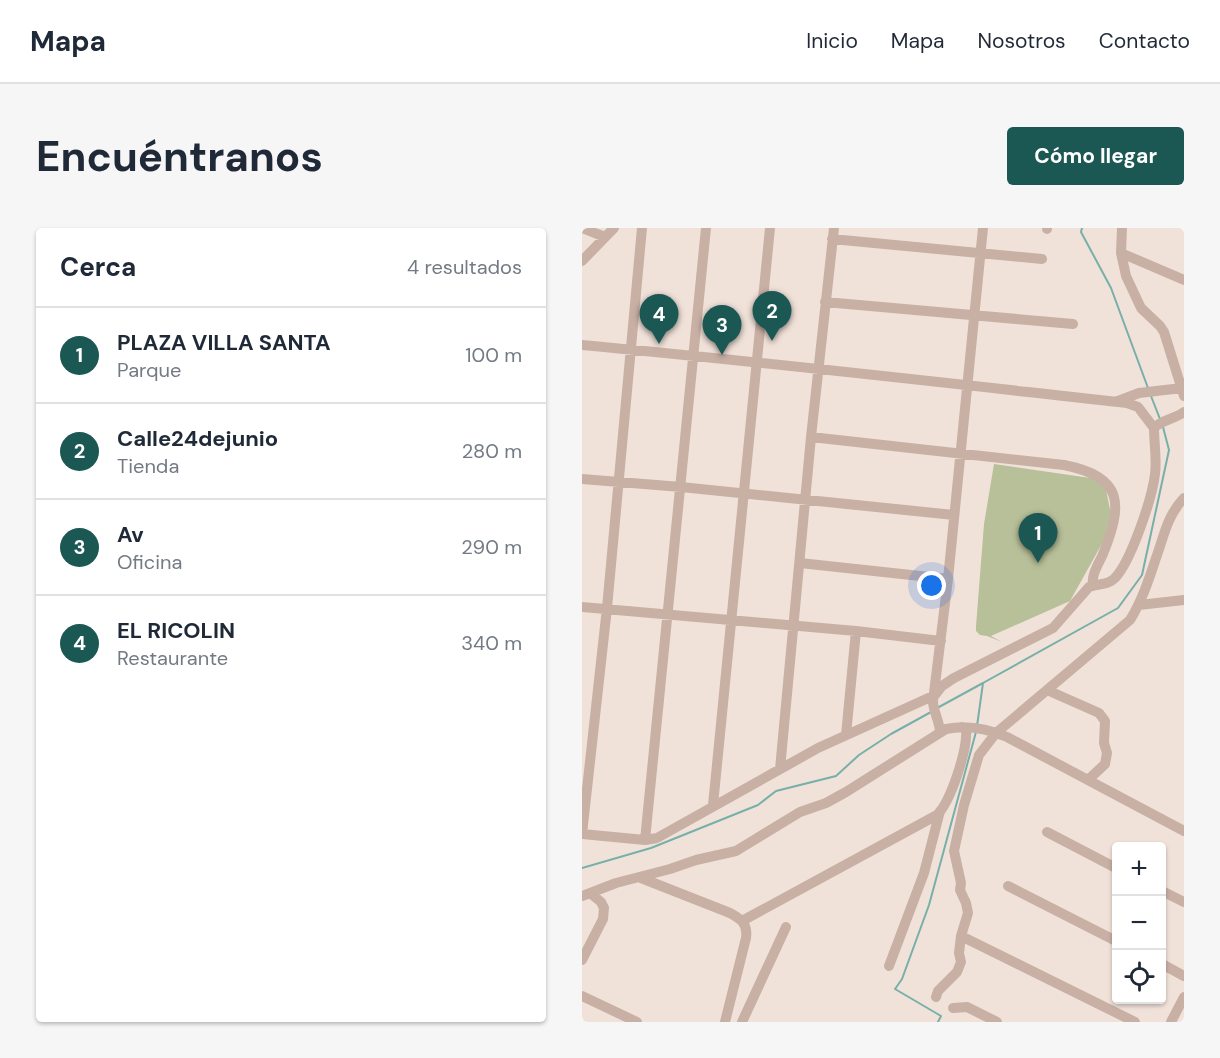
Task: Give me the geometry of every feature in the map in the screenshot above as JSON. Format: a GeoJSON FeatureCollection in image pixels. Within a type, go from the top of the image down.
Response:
{"type":"FeatureCollection","features":[{"type":"Feature","properties":{"kind":"street"},"geometry":{"type":"LineString","coordinates":[[582,228],[605,237]]}},
{"type":"Feature","properties":{"kind":"street"},"geometry":{"type":"LineString","coordinates":[[582,261],[614,228]]}},
{"type":"Feature","properties":{"kind":"street"},"geometry":{"type":"LineString","coordinates":[[582,345],[632,350],[756,364],[819,368],[1131,404],[1138,407],[1154,428],[1155,475],[1146,513],[1126,560],[1116,577],[1108,584],[1093,586],[1053,628],[954,678],[934,695],[846,735],[780,769],[713,805],[668,833],[645,840],[582,834],[607,608],[632,350],[642,228]]}},
{"type":"Feature","properties":{"kind":"street"},"geometry":{"type":"LineString","coordinates":[[645,840],[706,228]]}},
{"type":"Feature","properties":{"kind":"street"},"geometry":{"type":"LineString","coordinates":[[713,805],[770,228]]}},
{"type":"Feature","properties":{"kind":"street"},"geometry":{"type":"LineString","coordinates":[[940,733],[933,710],[934,695],[948,579],[983,228]]}},
{"type":"Feature","properties":{"kind":"street"},"geometry":{"type":"LineString","coordinates":[[1116,402],[1139,393],[1183,392],[1164,332],[1141,308],[1126,276],[1120,253],[1122,228]]}},
{"type":"Feature","properties":{"kind":"street"},"geometry":{"type":"LineString","coordinates":[[780,769],[811,437],[833,233],[1042,259]]}},
{"type":"Feature","properties":{"kind":"street"},"geometry":{"type":"LineString","coordinates":[[1120,253],[1184,280]]}},
{"type":"Feature","properties":{"kind":"street"},"geometry":{"type":"LineString","coordinates":[[825,302],[1073,324]]}},
{"type":"Feature","properties":{"kind":"street"},"geometry":{"type":"LineString","coordinates":[[1154,428],[1155,425],[1184,412]]}},
{"type":"Feature","properties":{"kind":"street"},"geometry":{"type":"LineString","coordinates":[[811,437],[1072,467],[1090,473],[1107,484],[1114,497],[1115,518],[1093,577],[1093,586]]}},
{"type":"Feature","properties":{"kind":"street"},"geometry":{"type":"LineString","coordinates":[[582,479],[954,515]]}},
{"type":"Feature","properties":{"kind":"street"},"geometry":{"type":"LineString","coordinates":[[936,997],[938,991],[957,972],[961,962],[959,953],[961,936],[968,913],[960,890],[961,883],[954,851],[964,805],[979,755],[996,733],[1130,620],[1139,605],[1174,508],[1184,498]]}},
{"type":"Feature","properties":{"kind":"street"},"geometry":{"type":"LineString","coordinates":[[800,563],[948,579]]}},
{"type":"Feature","properties":{"kind":"street"},"geometry":{"type":"LineString","coordinates":[[1139,605],[1184,600]]}},
{"type":"Feature","properties":{"kind":"street"},"geometry":{"type":"LineString","coordinates":[[582,606],[941,641]]}},
{"type":"Feature","properties":{"kind":"street"},"geometry":{"type":"LineString","coordinates":[[846,735],[856,631]]}},
{"type":"Feature","properties":{"kind":"street"},"geometry":{"type":"LineString","coordinates":[[1047,690],[1099,713],[1105,721],[1104,743],[1107,753],[1105,764],[1089,779]]}},
{"type":"Feature","properties":{"kind":"street"},"geometry":{"type":"LineString","coordinates":[[889,966],[924,873],[940,811],[950,795],[966,742],[966,729],[962,727]]}},
{"type":"Feature","properties":{"kind":"street"},"geometry":{"type":"LineString","coordinates":[[586,895],[616,883],[736,850],[800,812],[826,803],[846,792],[946,729],[962,727],[996,733],[1089,779],[1184,831]]}},
{"type":"Feature","properties":{"kind":"street"},"geometry":{"type":"LineString","coordinates":[[742,921],[940,811]]}},
{"type":"Feature","properties":{"kind":"street"},"geometry":{"type":"LineString","coordinates":[[1047,832],[1112,866]]}},
{"type":"Feature","properties":{"kind":"street"},"geometry":{"type":"LineString","coordinates":[[640,877],[730,913],[742,921],[747,930],[746,938],[725,1022]]}},
{"type":"Feature","properties":{"kind":"street"},"geometry":{"type":"LineString","coordinates":[[1008,886],[1112,939]]}},
{"type":"Feature","properties":{"kind":"street"},"geometry":{"type":"LineString","coordinates":[[1166,893],[1184,902]]}},
{"type":"Feature","properties":{"kind":"street"},"geometry":{"type":"LineString","coordinates":[[582,960],[603,919],[604,912],[601,902],[586,895]]}},
{"type":"Feature","properties":{"kind":"street"},"geometry":{"type":"LineString","coordinates":[[742,1022],[786,927]]}},
{"type":"Feature","properties":{"kind":"street"},"geometry":{"type":"LineString","coordinates":[[961,936],[1135,1022]]}},
{"type":"Feature","properties":{"kind":"street"},"geometry":{"type":"LineString","coordinates":[[1166,967],[1184,976]]}},
{"type":"Feature","properties":{"kind":"street"},"geometry":{"type":"LineString","coordinates":[[582,996],[637,1022]]}},
{"type":"Feature","properties":{"kind":"street"},"geometry":{"type":"LineString","coordinates":[[1172,1022],[1184,997]]}},
{"type":"Feature","properties":{"kind":"street"},"geometry":{"type":"LineString","coordinates":[[953,1008],[967,1006],[997,1022]]}},
{"type":"Feature","properties":{"kind":"green space"},"geometry":{"type":"Polygon","coordinates":[[[994,464],[1104,480],[1113,524],[1070,601],[991,636],[1002,642],[980,635],[976,631],[984,524],[994,464]]]}},
{"type":"Feature","properties":{"kind":"waterway"},"geometry":{"type":"LineString","coordinates":[[1082,228],[1081,232],[1111,288],[1148,388]]}},
{"type":"Feature","properties":{"kind":"waterway"},"geometry":{"type":"LineString","coordinates":[[1151,396],[1160,419]]}},
{"type":"Feature","properties":{"kind":"waterway"},"geometry":{"type":"LineString","coordinates":[[977,726],[983,683],[1118,608],[1142,575],[1169,450],[1163,427]]}},
{"type":"Feature","properties":{"kind":"waterway"},"geometry":{"type":"LineString","coordinates":[[939,707],[983,683]]}},
{"type":"Feature","properties":{"kind":"waterway"},"geometry":{"type":"LineString","coordinates":[[582,868],[651,848],[758,805],[776,791],[836,776],[859,755],[931,712]]}},
{"type":"Feature","properties":{"kind":"waterway"},"geometry":{"type":"LineString","coordinates":[[938,1022],[941,1016],[895,989],[902,979],[929,905],[976,732]]}},
{"type":"Feature","properties":{"kind":"place","name":"Calle24dejunio"},"geometry":{"type":"Point","coordinates":[772,341]}},
{"type":"Feature","properties":{"kind":"place","name":"EL RICOLIN"},"geometry":{"type":"Point","coordinates":[659,344]}},
{"type":"Feature","properties":{"kind":"place","name":"Av"},"geometry":{"type":"Point","coordinates":[722,355]}},
{"type":"Feature","properties":{"kind":"place","name":"PLAZA VILLA SANTA"},"geometry":{"type":"Point","coordinates":[1038,563]}}]}
